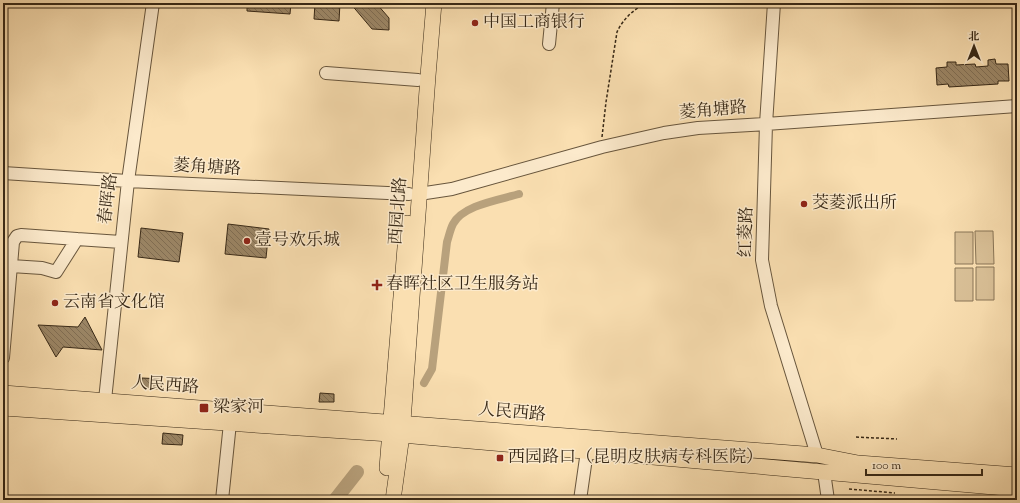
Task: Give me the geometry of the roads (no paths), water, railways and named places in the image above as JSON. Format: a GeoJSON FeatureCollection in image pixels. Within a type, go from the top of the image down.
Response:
{"type":"FeatureCollection","features":[{"type":"Feature","properties":{"kind":"main road","name":"西园北路"},"geometry":{"type":"LineString","coordinates":[[414,194],[418,80],[426,3]]}},
{"type":"Feature","properties":{"kind":"main road","name":"西园北路"},"geometry":{"type":"LineString","coordinates":[[396,429],[393,386],[434,3]]}},
{"type":"Feature","properties":{"kind":"main road","name":"人民西路"},"geometry":{"type":"LineString","coordinates":[[3,393],[105,400],[396,429],[587,451],[1017,488]]}},
{"type":"Feature","properties":{"kind":"main road","name":"人民西路"},"geometry":{"type":"LineString","coordinates":[[3,408],[230,423],[396,429],[817,455],[858,463],[1017,475]]}},
{"type":"Feature","properties":{"kind":"main road"},"geometry":{"type":"LineString","coordinates":[[384,500],[396,429]]}},
{"type":"Feature","properties":{"kind":"main road"},"geometry":{"type":"LineString","coordinates":[[393,500],[396,429]]}},
{"type":"Feature","properties":{"kind":"street","name":"春晖路"},"geometry":{"type":"LineString","coordinates":[[105,400],[128,181],[152,3]]}},
{"type":"Feature","properties":{"kind":"street"},"geometry":{"type":"LineString","coordinates":[[549,44],[553,3]]}},
{"type":"Feature","properties":{"kind":"street","name":"红菱路"},"geometry":{"type":"LineString","coordinates":[[774,3],[766,124],[763,266],[771,306],[817,455]]}},
{"type":"Feature","properties":{"kind":"street"},"geometry":{"type":"LineString","coordinates":[[326,73],[418,80]]}},
{"type":"Feature","properties":{"kind":"street","name":"菱角塘路"},"geometry":{"type":"LineString","coordinates":[[3,173],[128,181],[414,194],[452,189],[602,147],[664,133],[698,128],[1017,106]]}},
{"type":"Feature","properties":{"kind":"street"},"geometry":{"type":"LineString","coordinates":[[3,358],[13,242],[17,236],[77,238],[121,242]]}},
{"type":"Feature","properties":{"kind":"street"},"geometry":{"type":"LineString","coordinates":[[11,266],[42,268],[56,272],[77,238]]}},
{"type":"Feature","properties":{"kind":"street"},"geometry":{"type":"LineString","coordinates":[[222,500],[230,423]]}},
{"type":"Feature","properties":{"kind":"street"},"geometry":{"type":"LineString","coordinates":[[580,500],[587,451]]}},
{"type":"Feature","properties":{"kind":"street"},"geometry":{"type":"LineString","coordinates":[[826,472],[828,500]]}},
{"type":"Feature","properties":{"kind":"waterway"},"geometry":{"type":"LineString","coordinates":[[424,383],[432,369],[447,242],[453,224],[465,212],[473,208],[482,204],[519,194]]}},
{"type":"Feature","properties":{"kind":"waterway"},"geometry":{"type":"LineString","coordinates":[[335,500],[357,472]]}},
{"type":"Feature","properties":{"kind":"place","name":"中国工商银行"},"geometry":{"type":"Point","coordinates":[475,23]}},
{"type":"Feature","properties":{"kind":"place","name":"茭菱派出所"},"geometry":{"type":"Point","coordinates":[804,204]}},
{"type":"Feature","properties":{"kind":"place","name":"壹号欢乐城"},"geometry":{"type":"Point","coordinates":[247,241]}},
{"type":"Feature","properties":{"kind":"place","name":"春晖社区卫生服务站"},"geometry":{"type":"Point","coordinates":[377,285]}},
{"type":"Feature","properties":{"kind":"place","name":"云南省文化馆"},"geometry":{"type":"Point","coordinates":[55,303]}},
{"type":"Feature","properties":{"kind":"place","name":"梁家河"},"geometry":{"type":"Point","coordinates":[204,408]}},
{"type":"Feature","properties":{"kind":"place","name":"西园路口（昆明皮肤病专科医院）"},"geometry":{"type":"Point","coordinates":[500,458]}}]}
